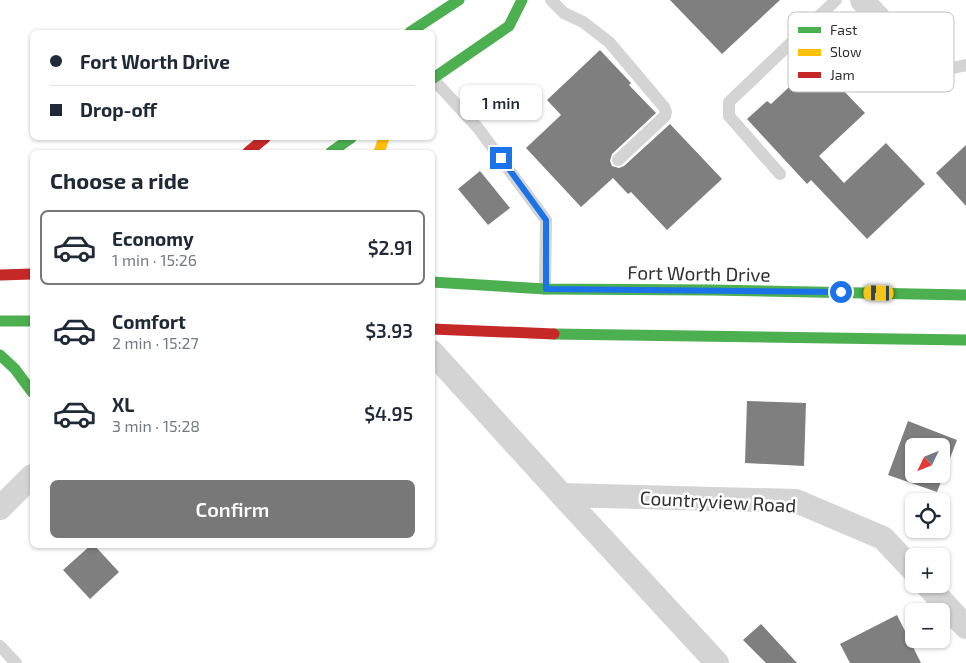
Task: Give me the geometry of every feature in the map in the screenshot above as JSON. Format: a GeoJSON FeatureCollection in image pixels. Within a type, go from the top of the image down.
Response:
{"type":"FeatureCollection","features":[{"type":"Feature","properties":{"kind":"main road"},"geometry":{"type":"LineString","coordinates":[[413,30],[459,0]]}},
{"type":"Feature","properties":{"kind":"main road"},"geometry":{"type":"LineString","coordinates":[[435,78],[509,26],[522,0]]}},
{"type":"Feature","properties":{"kind":"main road"},"geometry":{"type":"LineString","coordinates":[[250,150],[263,140]]}},
{"type":"Feature","properties":{"kind":"main road"},"geometry":{"type":"LineString","coordinates":[[334,150],[348,140]]}},
{"type":"Feature","properties":{"kind":"main road"},"geometry":{"type":"LineString","coordinates":[[440,271],[470,284]]}},
{"type":"Feature","properties":{"kind":"main road"},"geometry":{"type":"LineString","coordinates":[[0,274],[30,274]]}},
{"type":"Feature","properties":{"kind":"main road","name":"Fort Worth Drive"},"geometry":{"type":"LineString","coordinates":[[435,282],[546,289],[966,295]]}},
{"type":"Feature","properties":{"kind":"main road"},"geometry":{"type":"LineString","coordinates":[[0,321],[30,321]]}},
{"type":"Feature","properties":{"kind":"main road"},"geometry":{"type":"LineString","coordinates":[[435,329],[545,334],[966,340]]}},
{"type":"Feature","properties":{"kind":"main road"},"geometry":{"type":"LineString","coordinates":[[0,355],[15,369],[30,389]]}},
{"type":"Feature","properties":{"kind":"street"},"geometry":{"type":"LineString","coordinates":[[862,0],[873,12]]}},
{"type":"Feature","properties":{"kind":"street"},"geometry":{"type":"LineString","coordinates":[[435,355],[717,663]]}},
{"type":"Feature","properties":{"kind":"street"},"geometry":{"type":"LineString","coordinates":[[0,508],[30,478]]}},
{"type":"Feature","properties":{"kind":"street","name":"Countryview Road"},"geometry":{"type":"LineString","coordinates":[[562,495],[796,501],[883,538],[905,561]]}},
{"type":"Feature","properties":{"kind":"street"},"geometry":{"type":"LineString","coordinates":[[934,593],[966,627]]}},
{"type":"Feature","properties":{"kind":"lane"},"geometry":{"type":"LineString","coordinates":[[551,0],[564,13],[583,22],[609,42],[664,106],[665,116],[618,160]]}},
{"type":"Feature","properties":{"kind":"lane"},"geometry":{"type":"LineString","coordinates":[[823,12],[836,0]]}},
{"type":"Feature","properties":{"kind":"lane"},"geometry":{"type":"LineString","coordinates":[[780,174],[729,116],[729,102],[788,46]]}},
{"type":"Feature","properties":{"kind":"lane"},"geometry":{"type":"LineString","coordinates":[[435,81],[478,128],[546,220],[546,289]]}},
{"type":"Feature","properties":{"kind":"lane"},"geometry":{"type":"LineString","coordinates":[[0,646],[16,663]]}},
{"type":"Feature","properties":{"kind":"building"},"geometry":{"type":"Polygon","coordinates":[[[670,0],[780,0],[722,54],[670,0]]]}},
{"type":"Feature","properties":{"kind":"building"},"geometry":{"type":"Polygon","coordinates":[[[600,50],[631,83],[629,85],[656,113],[612,154],[610,161],[612,166],[619,168],[624,166],[670,124],[722,179],[667,230],[631,192],[628,194],[613,178],[581,207],[526,148],[561,115],[547,100],[600,50]]]}},
{"type":"Feature","properties":{"kind":"building"},"geometry":{"type":"Polygon","coordinates":[[[788,88],[788,92],[845,92],[865,113],[819,156],[844,183],[886,143],[925,184],[867,239],[811,180],[807,184],[747,119],[767,101],[771,104],[788,88]]]}},
{"type":"Feature","properties":{"kind":"building"},"geometry":{"type":"Polygon","coordinates":[[[966,145],[966,206],[936,173],[966,145]]]}},
{"type":"Feature","properties":{"kind":"building"},"geometry":{"type":"Polygon","coordinates":[[[480,171],[510,208],[488,225],[458,189],[480,171]]]}},
{"type":"Feature","properties":{"kind":"building"},"geometry":{"type":"Polygon","coordinates":[[[747,401],[806,403],[804,466],[745,463],[747,401]]]}},
{"type":"Feature","properties":{"kind":"building"},"geometry":{"type":"Polygon","coordinates":[[[908,421],[957,440],[950,458],[950,438],[905,438],[905,481],[888,475],[908,421]]]}},
{"type":"Feature","properties":{"kind":"building"},"geometry":{"type":"Polygon","coordinates":[[[911,483],[940,483],[937,492],[911,483]]]}},
{"type":"Feature","properties":{"kind":"building"},"geometry":{"type":"Polygon","coordinates":[[[88,548],[97,548],[119,572],[90,599],[63,570],[88,548]]]}},
{"type":"Feature","properties":{"kind":"building"},"geometry":{"type":"Polygon","coordinates":[[[897,615],[905,631],[905,648],[914,648],[921,663],[850,663],[840,644],[897,615]]]}},
{"type":"Feature","properties":{"kind":"building"},"geometry":{"type":"Polygon","coordinates":[[[761,624],[797,663],[766,663],[743,640],[761,624]]]}},
{"type":"Feature","properties":{"kind":"traffic: fast"},"geometry":{"type":"LineString","coordinates":[[413,30],[459,0]]}},
{"type":"Feature","properties":{"kind":"traffic: fast"},"geometry":{"type":"LineString","coordinates":[[435,77],[509,26],[522,0]]}},
{"type":"Feature","properties":{"kind":"traffic: fast"},"geometry":{"type":"LineString","coordinates":[[334,150],[348,140]]}},
{"type":"Feature","properties":{"kind":"traffic: fast"},"geometry":{"type":"LineString","coordinates":[[435,282],[545,289],[966,295]]}},
{"type":"Feature","properties":{"kind":"traffic: fast"},"geometry":{"type":"LineString","coordinates":[[0,321],[30,321]]}},
{"type":"Feature","properties":{"kind":"traffic: fast"},"geometry":{"type":"LineString","coordinates":[[554,334],[966,340]]}},
{"type":"Feature","properties":{"kind":"traffic: fast"},"geometry":{"type":"LineString","coordinates":[[0,355],[15,369],[30,389]]}},
{"type":"Feature","properties":{"kind":"traffic: slow"},"geometry":{"type":"LineString","coordinates":[[380,150],[383,140]]}},
{"type":"Feature","properties":{"kind":"traffic: jam"},"geometry":{"type":"LineString","coordinates":[[250,150],[263,140]]}},
{"type":"Feature","properties":{"kind":"traffic: jam"},"geometry":{"type":"LineString","coordinates":[[0,275],[30,274]]}},
{"type":"Feature","properties":{"kind":"traffic: jam"},"geometry":{"type":"LineString","coordinates":[[435,329],[554,334]]}},
{"type":"Feature","properties":{"kind":"route"},"geometry":{"type":"LineString","coordinates":[[501,158],[546,220],[546,289],[841,292]]}}]}
